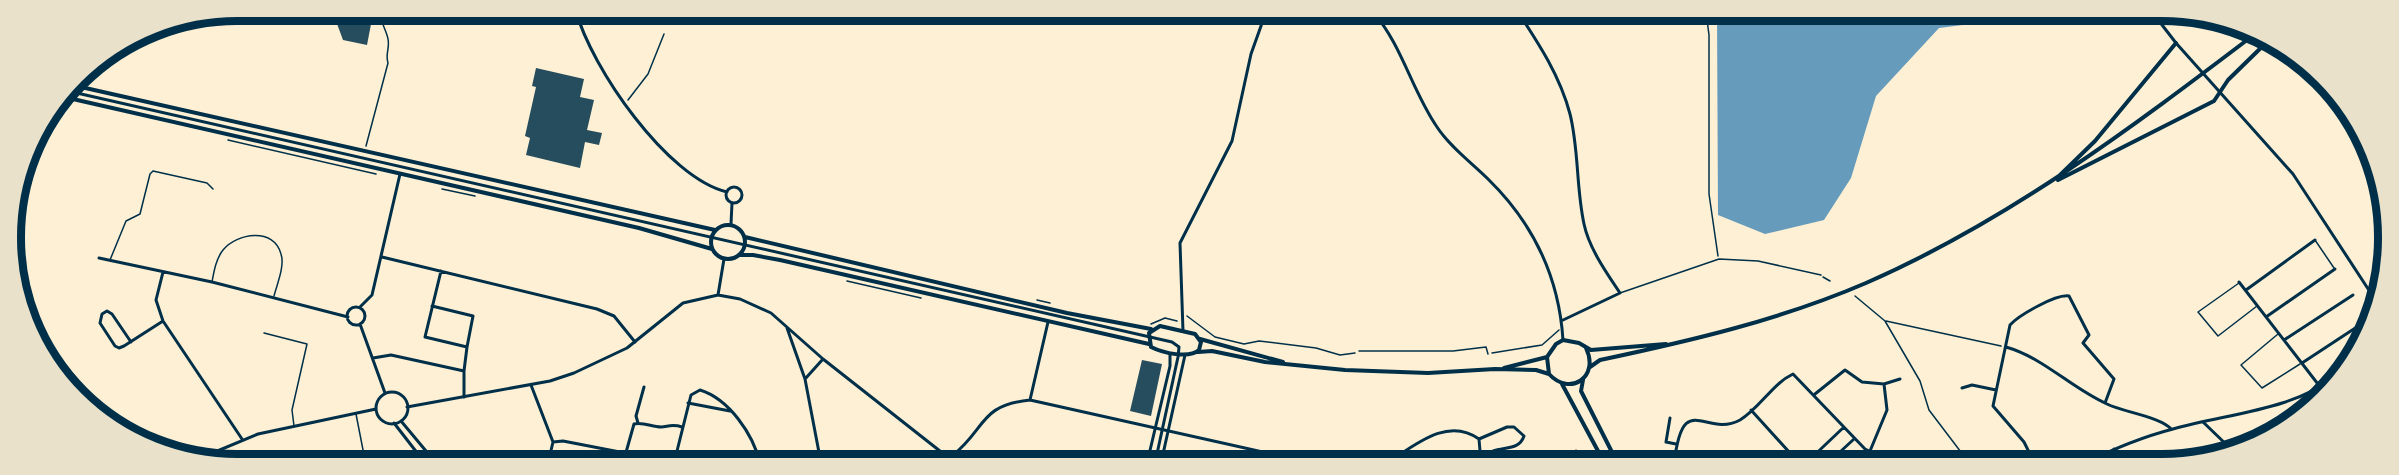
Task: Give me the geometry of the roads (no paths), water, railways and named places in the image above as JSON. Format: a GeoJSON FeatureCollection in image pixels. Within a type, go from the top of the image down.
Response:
{"type":"FeatureCollection","features":[{"type":"Feature","properties":{"kind":"main road"},"geometry":{"type":"LineString","coordinates":[[1613,454],[1581,391],[1583,379],[1590,367],[1600,360],[1684,342],[1755,323],[1864,284],[1958,238],[2054,181],[2184,89],[2248,39]]}},
{"type":"Feature","properties":{"kind":"main road"},"geometry":{"type":"LineString","coordinates":[[2054,181],[2095,141],[2176,43]]}},
{"type":"Feature","properties":{"kind":"main road"},"geometry":{"type":"LineString","coordinates":[[2054,181],[2066,178],[2111,151],[2214,101],[2228,80],[2263,46]]}},
{"type":"Feature","properties":{"kind":"main road"},"geometry":{"type":"LineString","coordinates":[[81,87],[714,230],[730,224],[739,228],[745,237],[745,246],[739,255]]}},
{"type":"Feature","properties":{"kind":"main road"},"geometry":{"type":"LineString","coordinates":[[72,99],[361,168],[400,174],[639,228],[712,249],[724,259],[739,255],[762,256],[1149,344],[1155,350],[1178,355],[1212,351],[1293,365],[1428,373],[1495,369],[1536,370],[1549,374],[1562,384],[1600,454]]}},
{"type":"Feature","properties":{"kind":"main road"},"geometry":{"type":"LineString","coordinates":[[712,249],[709,237],[714,230]]}},
{"type":"Feature","properties":{"kind":"main road"},"geometry":{"type":"LineString","coordinates":[[745,237],[1067,313],[1151,329],[1160,326],[1183,331],[1195,334],[1200,339],[1293,365]]}},
{"type":"Feature","properties":{"kind":"main road"},"geometry":{"type":"LineString","coordinates":[[1149,344],[1151,329]]}},
{"type":"Feature","properties":{"kind":"main road"},"geometry":{"type":"LineString","coordinates":[[1198,352],[1200,339]]}},
{"type":"Feature","properties":{"kind":"main road"},"geometry":{"type":"LineString","coordinates":[[1549,374],[1546,357],[1550,349],[1563,340],[1571,340],[1586,348],[1597,350],[1684,342]]}},
{"type":"Feature","properties":{"kind":"main road"},"geometry":{"type":"LineString","coordinates":[[1586,348],[1590,367]]}},
{"type":"Feature","properties":{"kind":"main road"},"geometry":{"type":"LineString","coordinates":[[1495,369],[1546,357]]}},
{"type":"Feature","properties":{"kind":"main road"},"geometry":{"type":"LineString","coordinates":[[1562,384],[1573,384],[1583,379]]}},
{"type":"Feature","properties":{"kind":"street"},"geometry":{"type":"LineString","coordinates":[[580,21],[593,57],[623,104],[674,159],[701,180],[727,192]]}},
{"type":"Feature","properties":{"kind":"street"},"geometry":{"type":"LineString","coordinates":[[1183,331],[1180,243],[1232,141],[1251,54],[1263,21]]}},
{"type":"Feature","properties":{"kind":"street"},"geometry":{"type":"LineString","coordinates":[[1379,21],[1388,33],[1420,100],[1439,131],[1506,196],[1532,231],[1549,267],[1563,340]]}},
{"type":"Feature","properties":{"kind":"street"},"geometry":{"type":"LineString","coordinates":[[1523,21],[1557,76],[1569,113],[1576,146],[1584,224],[1593,248],[1620,293],[1560,321]]}},
{"type":"Feature","properties":{"kind":"street"},"geometry":{"type":"LineString","coordinates":[[2159,21],[2293,174],[2371,294]]}},
{"type":"Feature","properties":{"kind":"street"},"geometry":{"type":"LineString","coordinates":[[77,93],[1177,344],[1178,355],[1157,454]]}},
{"type":"Feature","properties":{"kind":"street"},"geometry":{"type":"LineString","coordinates":[[348,317],[351,308],[360,307],[372,295],[400,174]]}},
{"type":"Feature","properties":{"kind":"street"},"geometry":{"type":"LineString","coordinates":[[727,192],[732,188],[741,192],[740,201],[732,203]]}},
{"type":"Feature","properties":{"kind":"street"},"geometry":{"type":"LineString","coordinates":[[727,192],[727,199],[732,203]]}},
{"type":"Feature","properties":{"kind":"street"},"geometry":{"type":"LineString","coordinates":[[730,224],[732,203]]}},
{"type":"Feature","properties":{"kind":"street"},"geometry":{"type":"LineString","coordinates":[[2245,290],[2315,240]]}},
{"type":"Feature","properties":{"kind":"street"},"geometry":{"type":"LineString","coordinates":[[382,257],[597,309],[614,316],[635,342]]}},
{"type":"Feature","properties":{"kind":"street"},"geometry":{"type":"LineString","coordinates":[[99,258],[212,282],[348,317],[353,324],[360,324]]}},
{"type":"Feature","properties":{"kind":"street"},"geometry":{"type":"LineString","coordinates":[[718,295],[724,259]]}},
{"type":"Feature","properties":{"kind":"street"},"geometry":{"type":"LineString","coordinates":[[2266,317],[2335,269]]}},
{"type":"Feature","properties":{"kind":"street"},"geometry":{"type":"LineString","coordinates":[[441,271],[425,337],[467,347]]}},
{"type":"Feature","properties":{"kind":"street"},"geometry":{"type":"LineString","coordinates":[[163,272],[156,300],[164,321],[242,439]]}},
{"type":"Feature","properties":{"kind":"street"},"geometry":{"type":"LineString","coordinates":[[2239,282],[2319,386]]}},
{"type":"Feature","properties":{"kind":"street"},"geometry":{"type":"LineString","coordinates":[[408,407],[531,385],[591,367],[635,342],[683,303],[718,295],[740,299],[763,309],[944,454]]}},
{"type":"Feature","properties":{"kind":"street"},"geometry":{"type":"LineString","coordinates":[[2030,454],[2024,442],[1993,406],[2010,325],[2014,321],[2039,306],[2064,295],[2069,296],[2089,335],[2083,343],[2114,379],[2105,403]]}},
{"type":"Feature","properties":{"kind":"street"},"geometry":{"type":"LineString","coordinates":[[2284,340],[2353,295]]}},
{"type":"Feature","properties":{"kind":"street"},"geometry":{"type":"LineString","coordinates":[[432,306],[473,316],[464,371],[465,397]]}},
{"type":"Feature","properties":{"kind":"street"},"geometry":{"type":"LineString","coordinates":[[360,307],[365,316],[360,324]]}},
{"type":"Feature","properties":{"kind":"street"},"geometry":{"type":"LineString","coordinates":[[131,342],[112,314],[107,311],[102,314],[100,323],[115,346],[119,348],[131,342],[164,321]]}},
{"type":"Feature","properties":{"kind":"street"},"geometry":{"type":"LineString","coordinates":[[1030,400],[1048,322]]}},
{"type":"Feature","properties":{"kind":"street"},"geometry":{"type":"LineString","coordinates":[[360,324],[385,393]]}},
{"type":"Feature","properties":{"kind":"street"},"geometry":{"type":"LineString","coordinates":[[2302,363],[2360,325]]}},
{"type":"Feature","properties":{"kind":"street"},"geometry":{"type":"LineString","coordinates":[[787,327],[805,379],[819,454]]}},
{"type":"Feature","properties":{"kind":"street"},"geometry":{"type":"LineString","coordinates":[[793,345],[800,338]]}},
{"type":"Feature","properties":{"kind":"street"},"geometry":{"type":"LineString","coordinates":[[2005,347],[2027,353],[2086,394],[2160,422],[2171,429]]}},
{"type":"Feature","properties":{"kind":"street"},"geometry":{"type":"LineString","coordinates":[[1149,454],[1170,366],[1168,352]]}},
{"type":"Feature","properties":{"kind":"street"},"geometry":{"type":"LineString","coordinates":[[1163,454],[1185,354]]}},
{"type":"Feature","properties":{"kind":"street"},"geometry":{"type":"LineString","coordinates":[[373,358],[391,355],[464,371]]}},
{"type":"Feature","properties":{"kind":"street"},"geometry":{"type":"LineString","coordinates":[[805,379],[823,359]]}},
{"type":"Feature","properties":{"kind":"street"},"geometry":{"type":"LineString","coordinates":[[1815,394],[1845,370],[1862,382],[1884,384],[1900,379]]}},
{"type":"Feature","properties":{"kind":"street"},"geometry":{"type":"LineString","coordinates":[[1675,454],[1678,434],[1690,421],[1728,424],[1740,420],[1793,374],[1815,394],[1854,438],[1875,454]]}},
{"type":"Feature","properties":{"kind":"street"},"geometry":{"type":"LineString","coordinates":[[1870,451],[1887,410],[1884,384]]}},
{"type":"Feature","properties":{"kind":"street"},"geometry":{"type":"LineString","coordinates":[[531,385],[553,442],[550,454]]}},
{"type":"Feature","properties":{"kind":"street"},"geometry":{"type":"LineString","coordinates":[[1962,388],[1972,385],[1996,390]]}},
{"type":"Feature","properties":{"kind":"street"},"geometry":{"type":"LineString","coordinates":[[638,423],[636,416],[644,387]]}},
{"type":"Feature","properties":{"kind":"street"},"geometry":{"type":"LineString","coordinates":[[676,454],[688,404],[694,391],[700,390],[722,400],[756,445],[758,454]]}},
{"type":"Feature","properties":{"kind":"street"},"geometry":{"type":"LineString","coordinates":[[2104,454],[2171,429],[2276,406],[2316,390]]}},
{"type":"Feature","properties":{"kind":"street"},"geometry":{"type":"LineString","coordinates":[[385,393],[400,394],[408,407],[401,421],[394,423],[384,421],[376,409],[378,400],[385,393]]}},
{"type":"Feature","properties":{"kind":"street"},"geometry":{"type":"LineString","coordinates":[[954,454],[993,411],[1010,403],[1030,400],[1272,454]]}},
{"type":"Feature","properties":{"kind":"street"},"geometry":{"type":"LineString","coordinates":[[688,404],[730,411]]}},
{"type":"Feature","properties":{"kind":"street"},"geometry":{"type":"LineString","coordinates":[[212,452],[242,439],[376,409]]}},
{"type":"Feature","properties":{"kind":"street"},"geometry":{"type":"LineString","coordinates":[[1751,410],[1793,454]]}},
{"type":"Feature","properties":{"kind":"street"},"geometry":{"type":"LineString","coordinates":[[1670,418],[1666,442],[1676,444]]}},
{"type":"Feature","properties":{"kind":"street"},"geometry":{"type":"LineString","coordinates":[[401,421],[428,454]]}},
{"type":"Feature","properties":{"kind":"street"},"geometry":{"type":"LineString","coordinates":[[2203,422],[2226,444]]}},
{"type":"Feature","properties":{"kind":"street"},"geometry":{"type":"LineString","coordinates":[[394,423],[418,454]]}},
{"type":"Feature","properties":{"kind":"street"},"geometry":{"type":"LineString","coordinates":[[553,442],[563,441],[625,453],[631,430],[638,423]]}},
{"type":"Feature","properties":{"kind":"street"},"geometry":{"type":"LineString","coordinates":[[638,423],[662,427],[671,424],[682,427]]}},
{"type":"Feature","properties":{"kind":"street"},"geometry":{"type":"LineString","coordinates":[[1400,454],[1434,433],[1463,431],[1479,439],[1507,427],[1514,427],[1524,436],[1516,447],[1496,448],[1489,454]]}},
{"type":"Feature","properties":{"kind":"street"},"geometry":{"type":"LineString","coordinates":[[1813,454],[1844,427]]}},
{"type":"Feature","properties":{"kind":"street"},"geometry":{"type":"LineString","coordinates":[[1837,454],[1854,438]]}},
{"type":"Feature","properties":{"kind":"street"},"geometry":{"type":"LineString","coordinates":[[1479,439],[1480,454]]}},
{"type":"Feature","properties":{"kind":"street"},"geometry":{"type":"LineString","coordinates":[[2114,449],[2122,454]]}},
{"type":"Feature","properties":{"kind":"lane"},"geometry":{"type":"LineString","coordinates":[[110,261],[126,221],[140,214],[150,174],[153,171],[207,183],[213,189]]}},
{"type":"Feature","properties":{"kind":"lane"},"geometry":{"type":"LineString","coordinates":[[212,282],[218,257],[223,250],[244,237],[259,235],[272,240],[279,247],[282,258],[274,299]]}},
{"type":"Feature","properties":{"kind":"lane"},"geometry":{"type":"LineString","coordinates":[[2315,240],[2335,269]]}},
{"type":"Feature","properties":{"kind":"lane"},"geometry":{"type":"LineString","coordinates":[[1620,293],[1719,259],[1758,261],[1821,275]]}},
{"type":"Feature","properties":{"kind":"lane"},"geometry":{"type":"LineString","coordinates":[[2239,282],[2198,312],[2218,336],[2258,306]]}},
{"type":"Feature","properties":{"kind":"lane"},"geometry":{"type":"LineString","coordinates":[[264,333],[308,344],[292,410],[295,427]]}},
{"type":"Feature","properties":{"kind":"lane"},"geometry":{"type":"LineString","coordinates":[[2279,334],[2241,365],[2262,388],[2302,363]]}},
{"type":"Feature","properties":{"kind":"lane"},"geometry":{"type":"LineString","coordinates":[[1359,351],[1428,352],[1486,347],[1488,354]]}},
{"type":"Feature","properties":{"kind":"lane"},"geometry":{"type":"LineString","coordinates":[[356,413],[364,454]]}},
{"type":"Feature","properties":{"kind":"water"},"geometry":{"type":"Polygon","coordinates":[[[1717,21],[1994,21],[1939,28],[1876,96],[1851,178],[1824,220],[1765,234],[1718,215],[1717,21]]]}}]}
